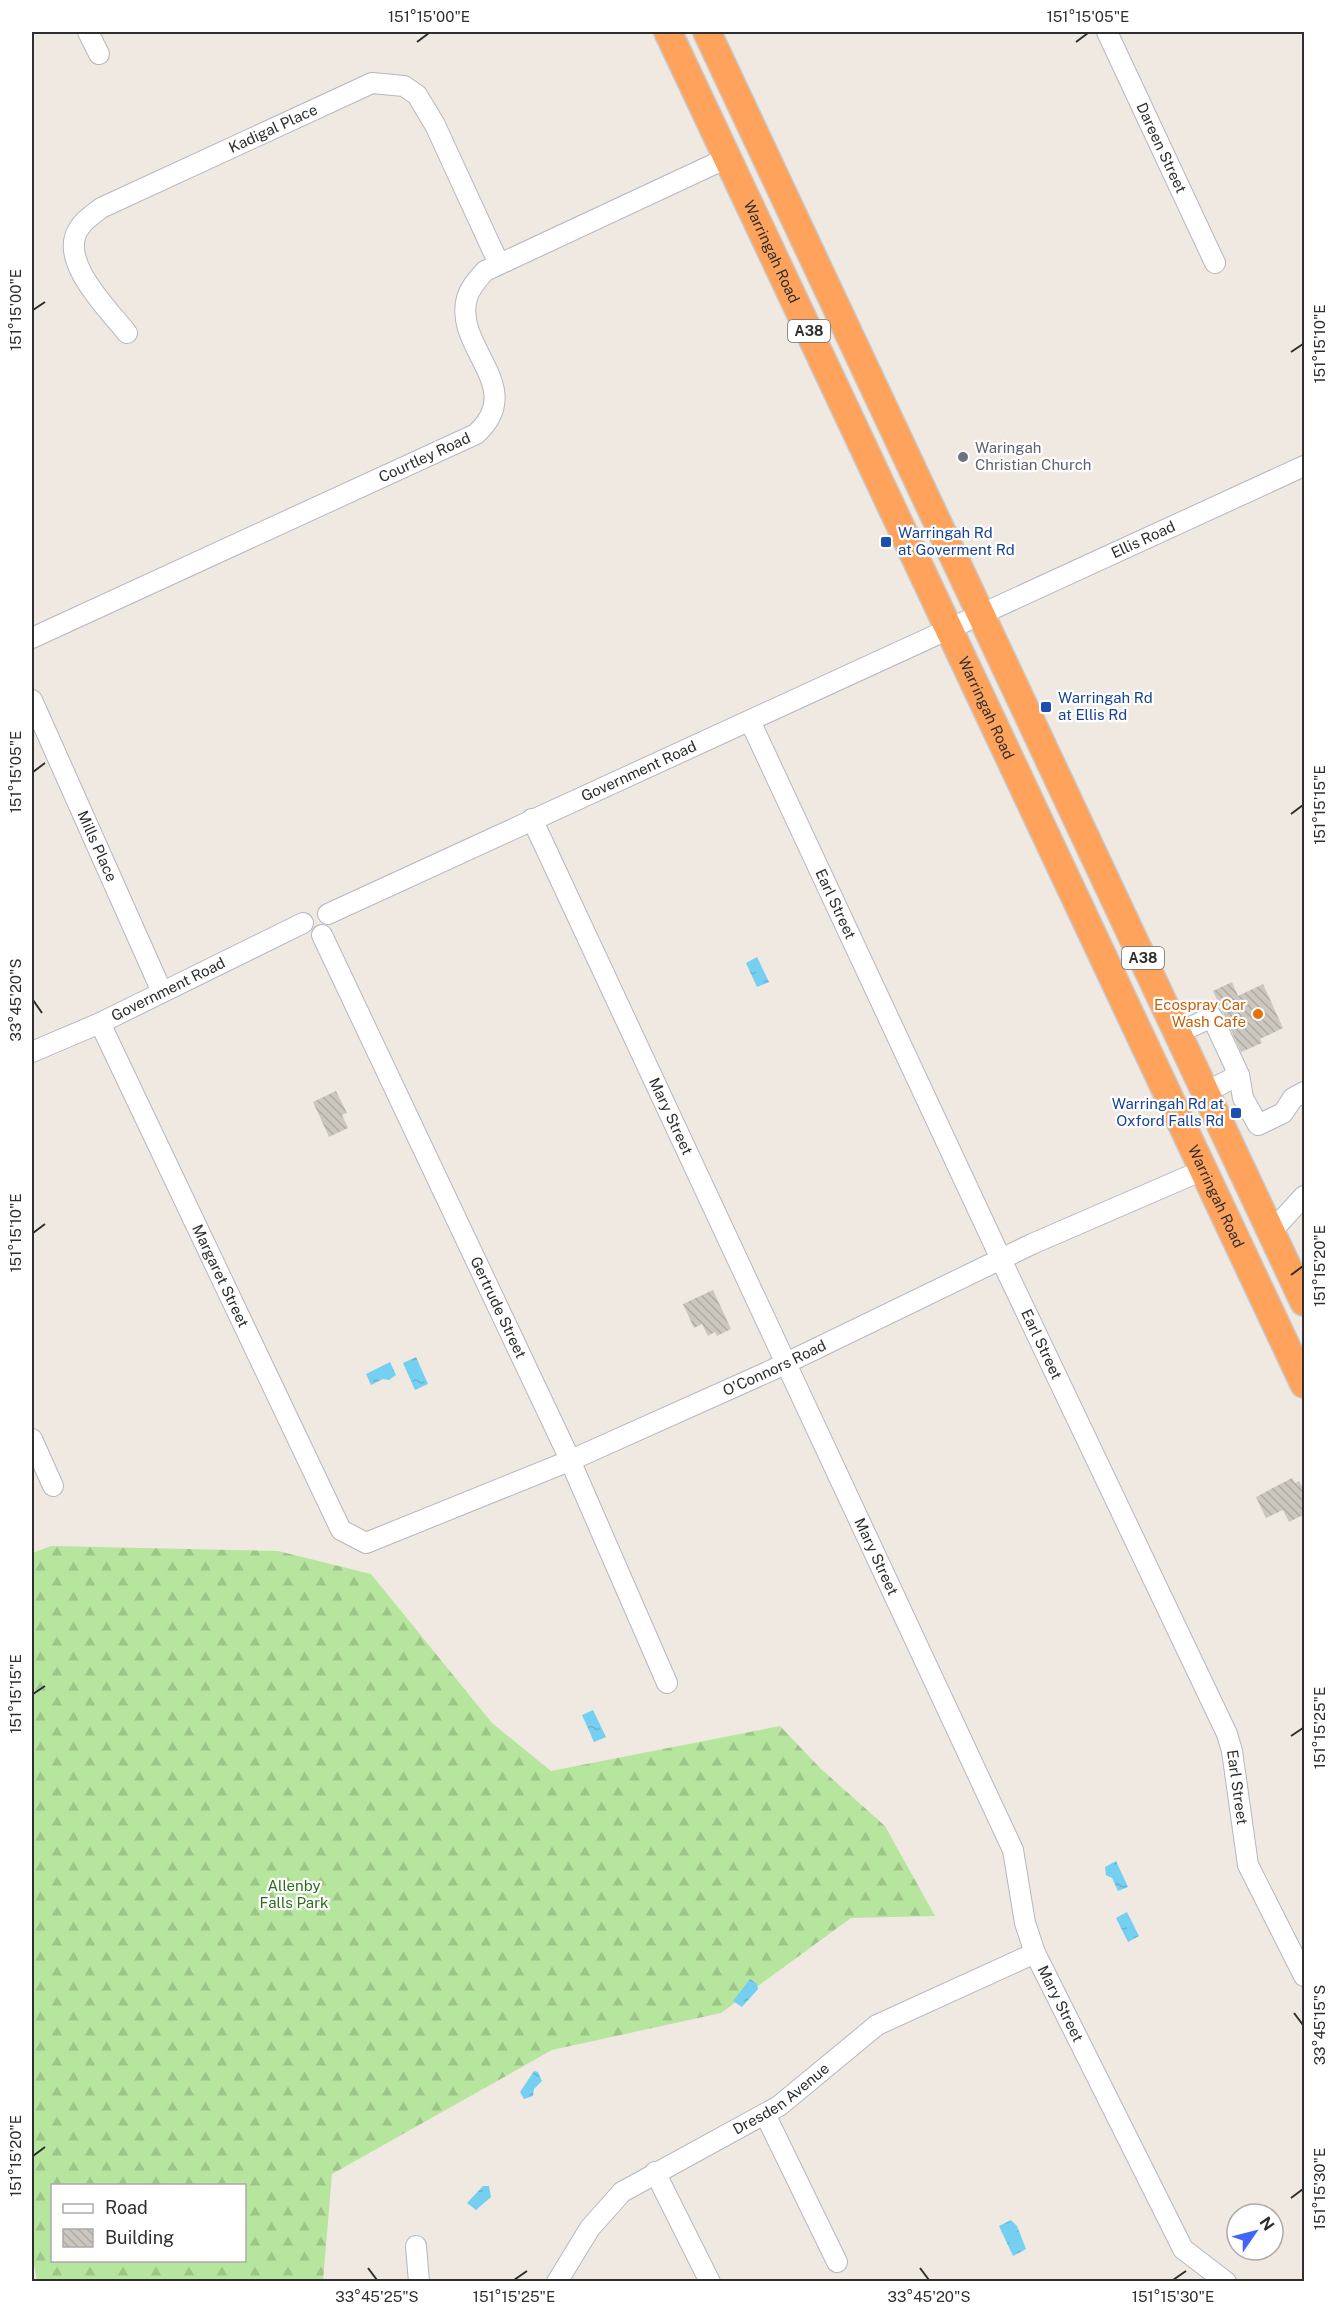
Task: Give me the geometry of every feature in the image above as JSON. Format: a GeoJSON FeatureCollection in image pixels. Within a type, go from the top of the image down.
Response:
{"type":"FeatureCollection","features":[{"type":"Feature","properties":{"kind":"highway","name":"Warringah Road"},"geometry":{"type":"LineString","coordinates":[[668,32],[1305,1384]]}},
{"type":"Feature","properties":{"kind":"highway","name":"A38"},"geometry":{"type":"LineString","coordinates":[[707,32],[1305,1302]]}},
{"type":"Feature","properties":{"kind":"street"},"geometry":{"type":"LineString","coordinates":[[88,32],[99,54]]}},
{"type":"Feature","properties":{"kind":"street","name":"Dareen Street"},"geometry":{"type":"LineString","coordinates":[[1107,32],[1215,262]]}},
{"type":"Feature","properties":{"kind":"street","name":"Kadigal Place"},"geometry":{"type":"LineString","coordinates":[[127,333],[74,262],[74,244],[79,227],[100,208],[372,83],[404,86],[417,95],[435,126],[499,264]]}},
{"type":"Feature","properties":{"kind":"street","name":"Courtley Road"},"geometry":{"type":"LineString","coordinates":[[32,638],[476,434],[490,419],[495,405],[494,389],[466,319],[467,298],[474,284],[485,271],[727,158]]}},
{"type":"Feature","properties":{"kind":"street","name":"Ellis Road"},"geometry":{"type":"LineString","coordinates":[[950,630],[1305,466]]}},
{"type":"Feature","properties":{"kind":"street","name":"Government Road"},"geometry":{"type":"LineString","coordinates":[[328,914],[950,630]]}},
{"type":"Feature","properties":{"kind":"street","name":"Mills Place"},"geometry":{"type":"LineString","coordinates":[[32,700],[162,992]]}},
{"type":"Feature","properties":{"kind":"street","name":"Earl Street"},"geometry":{"type":"LineString","coordinates":[[750,721],[1002,1261],[1227,1734],[1248,1865],[1305,1976]]}},
{"type":"Feature","properties":{"kind":"street","name":"Mary Street"},"geometry":{"type":"LineString","coordinates":[[532,819],[1013,1850],[1025,1923],[1035,1953],[1184,2249],[1226,2282]]}},
{"type":"Feature","properties":{"kind":"street"},"geometry":{"type":"LineString","coordinates":[[316,908],[328,914],[330,926],[322,935],[309,934],[303,923],[309,910],[316,908]]}},
{"type":"Feature","properties":{"kind":"street","name":"Government Road"},"geometry":{"type":"LineString","coordinates":[[32,1052],[100,1023],[303,923]]}},
{"type":"Feature","properties":{"kind":"street","name":"Gertrude Street"},"geometry":{"type":"LineString","coordinates":[[322,935],[569,1461],[667,1683]]}},
{"type":"Feature","properties":{"kind":"street"},"geometry":{"type":"LineString","coordinates":[[1178,1033],[1212,1017],[1239,1075],[1243,1098],[1258,1125],[1283,1113],[1293,1098],[1305,1092]]}},
{"type":"Feature","properties":{"kind":"street","name":"Margaret Street"},"geometry":{"type":"LineString","coordinates":[[100,1023],[341,1530]]}},
{"type":"Feature","properties":{"kind":"street"},"geometry":{"type":"LineString","coordinates":[[1206,1092],[1239,1075]]}},
{"type":"Feature","properties":{"kind":"street","name":"O'Connors Road"},"geometry":{"type":"LineString","coordinates":[[341,1530],[366,1543],[569,1461],[787,1363],[1002,1261],[1032,1244],[1203,1170]]}},
{"type":"Feature","properties":{"kind":"street"},"geometry":{"type":"LineString","coordinates":[[1271,1232],[1302,1204]]}},
{"type":"Feature","properties":{"kind":"street"},"geometry":{"type":"LineString","coordinates":[[32,1439],[53,1486]]}},
{"type":"Feature","properties":{"kind":"street","name":"Dresden Avenue"},"geometry":{"type":"LineString","coordinates":[[557,2282],[609,2205],[622,2192],[765,2114],[877,2025],[1035,1953]]}},
{"type":"Feature","properties":{"kind":"street"},"geometry":{"type":"LineString","coordinates":[[765,2114],[837,2262]]}},
{"type":"Feature","properties":{"kind":"street"},"geometry":{"type":"LineString","coordinates":[[655,2172],[710,2282]]}},
{"type":"Feature","properties":{"kind":"street"},"geometry":{"type":"LineString","coordinates":[[416,2246],[419,2282]]}},
{"type":"Feature","properties":{"kind":"green space","name":"Allenby Falls Park"},"geometry":{"type":"Polygon","coordinates":[[[51,1546],[278,1551],[371,1574],[492,1723],[551,1771],[780,1726],[820,1768],[885,1826],[935,1916],[851,1918],[721,2013],[552,2050],[332,2174],[323,2281],[37,2281],[32,2254],[32,1553],[51,1546]]]}},
{"type":"Feature","properties":{"kind":"water"},"geometry":{"type":"Polygon","coordinates":[[[757,957],[769,982],[757,987],[746,963],[757,957]]]}},
{"type":"Feature","properties":{"kind":"water"},"geometry":{"type":"Polygon","coordinates":[[[416,1357],[428,1384],[415,1390],[403,1363],[416,1357]]]}},
{"type":"Feature","properties":{"kind":"water"},"geometry":{"type":"Polygon","coordinates":[[[390,1362],[396,1375],[389,1380],[383,1379],[371,1385],[366,1374],[390,1362]]]}},
{"type":"Feature","properties":{"kind":"water"},"geometry":{"type":"Polygon","coordinates":[[[593,1710],[606,1737],[594,1742],[582,1715],[593,1710]]]}},
{"type":"Feature","properties":{"kind":"water"},"geometry":{"type":"Polygon","coordinates":[[[1116,1861],[1128,1887],[1118,1891],[1112,1878],[1106,1875],[1105,1867],[1116,1861]]]}},
{"type":"Feature","properties":{"kind":"water"},"geometry":{"type":"Polygon","coordinates":[[[1127,1912],[1139,1936],[1128,1942],[1116,1918],[1127,1912]]]}},
{"type":"Feature","properties":{"kind":"water"},"geometry":{"type":"Polygon","coordinates":[[[750,1979],[757,1984],[758,1989],[742,2007],[733,2001],[750,1979]]]}},
{"type":"Feature","properties":{"kind":"water"},"geometry":{"type":"Polygon","coordinates":[[[534,2071],[538,2072],[542,2081],[534,2089],[533,2096],[524,2099],[520,2092],[534,2071]]]}},
{"type":"Feature","properties":{"kind":"water"},"geometry":{"type":"Polygon","coordinates":[[[483,2186],[489,2186],[491,2197],[476,2210],[467,2203],[483,2186]]]}},
{"type":"Feature","properties":{"kind":"water"},"geometry":{"type":"Polygon","coordinates":[[[1011,2220],[1017,2226],[1026,2249],[1013,2256],[999,2226],[1011,2220]]]}},
{"type":"Feature","properties":{"kind":"building"},"geometry":{"type":"Polygon","coordinates":[[[1232,982],[1238,996],[1263,984],[1283,1028],[1260,1039],[1262,1043],[1241,1052],[1213,991],[1232,982]]]}},
{"type":"Feature","properties":{"kind":"building"},"geometry":{"type":"Polygon","coordinates":[[[336,1091],[347,1113],[342,1115],[348,1128],[329,1137],[313,1102],[336,1091]]]}},
{"type":"Feature","properties":{"kind":"building"},"geometry":{"type":"Polygon","coordinates":[[[713,1290],[731,1329],[717,1336],[715,1332],[708,1336],[702,1324],[694,1328],[683,1304],[713,1290]]]}},
{"type":"Feature","properties":{"kind":"building"},"geometry":{"type":"Polygon","coordinates":[[[1292,1478],[1295,1483],[1299,1481],[1305,1492],[1305,1514],[1289,1522],[1283,1510],[1266,1518],[1256,1497],[1292,1478]]]}},
{"type":"Feature","properties":{"kind":"place","name":"Waringah Christian Church"},"geometry":{"type":"Point","coordinates":[963,457]}},
{"type":"Feature","properties":{"kind":"place","name":"Warringah Rd at Goverment Rd"},"geometry":{"type":"Point","coordinates":[886,542]}},
{"type":"Feature","properties":{"kind":"place","name":"Warringah Rd at Ellis Rd"},"geometry":{"type":"Point","coordinates":[1046,707]}},
{"type":"Feature","properties":{"kind":"place","name":"Ecospray Car Wash Cafe"},"geometry":{"type":"Point","coordinates":[1258,1014]}},
{"type":"Feature","properties":{"kind":"place","name":"Warringah Rd at Oxford Falls Rd"},"geometry":{"type":"Point","coordinates":[1236,1113]}}]}
